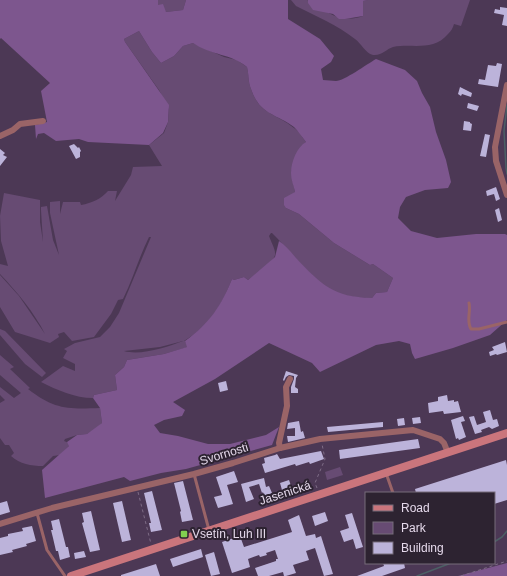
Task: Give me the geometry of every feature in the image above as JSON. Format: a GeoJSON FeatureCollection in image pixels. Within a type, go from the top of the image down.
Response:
{"type":"FeatureCollection","features":[{"type":"Feature","properties":{"kind":"street"},"geometry":{"type":"LineString","coordinates":[[507,85],[495,147],[496,162],[507,195]]}},
{"type":"Feature","properties":{"kind":"street"},"geometry":{"type":"LineString","coordinates":[[0,136],[20,124],[43,121]]}},
{"type":"Feature","properties":{"kind":"street"},"geometry":{"type":"LineString","coordinates":[[280,448],[279,443],[287,406],[286,387],[290,379]]}},
{"type":"Feature","properties":{"kind":"street","name":"Svornosti"},"geometry":{"type":"LineString","coordinates":[[0,524],[52,508],[194,474],[280,448],[321,439],[413,430],[440,439],[444,443],[448,453]]}},
{"type":"Feature","properties":{"kind":"street","name":"Jasenická"},"geometry":{"type":"LineString","coordinates":[[71,576],[507,434]]}},
{"type":"Feature","properties":{"kind":"lane"},"geometry":{"type":"LineString","coordinates":[[469,303],[470,310],[468,323],[471,329],[479,329],[507,322]]}},
{"type":"Feature","properties":{"kind":"lane"},"geometry":{"type":"LineString","coordinates":[[386,473],[393,492]]}},
{"type":"Feature","properties":{"kind":"lane"},"geometry":{"type":"LineString","coordinates":[[194,474],[210,531]]}},
{"type":"Feature","properties":{"kind":"lane"},"geometry":{"type":"LineString","coordinates":[[37,513],[47,550],[71,576]]}},
{"type":"Feature","properties":{"kind":"path"},"geometry":{"type":"LineString","coordinates":[[318,489],[316,483],[325,459],[321,439]]}},
{"type":"Feature","properties":{"kind":"path"},"geometry":{"type":"LineString","coordinates":[[138,490],[151,544]]}},
{"type":"Feature","properties":{"kind":"path"},"geometry":{"type":"LineString","coordinates":[[461,576],[507,561]]}},
{"type":"Feature","properties":{"kind":"green space"},"geometry":{"type":"Polygon","coordinates":[[[158,0],[186,0],[183,10],[166,12],[158,5],[158,0]]]}},
{"type":"Feature","properties":{"kind":"green space"},"geometry":{"type":"Polygon","coordinates":[[[291,0],[307,0],[335,16],[351,19],[363,16],[363,1],[368,0],[470,0],[461,26],[454,24],[451,31],[442,40],[422,46],[393,47],[373,55],[341,29],[296,6],[291,0]]]}},
{"type":"Feature","properties":{"kind":"green space"},"geometry":{"type":"Polygon","coordinates":[[[139,31],[161,63],[174,56],[183,46],[193,43],[224,57],[237,60],[247,67],[250,86],[259,104],[269,113],[296,129],[306,142],[294,160],[291,172],[295,192],[286,208],[299,214],[334,243],[370,265],[373,264],[393,278],[387,292],[376,293],[372,298],[367,298],[347,296],[333,291],[317,280],[271,233],[269,236],[275,251],[274,258],[268,265],[248,280],[244,277],[234,280],[232,279],[219,307],[208,322],[184,341],[188,347],[164,354],[127,360],[124,367],[115,375],[117,390],[94,395],[93,398],[86,398],[60,391],[41,382],[63,366],[75,371],[75,364],[63,358],[67,351],[64,349],[75,343],[100,337],[110,327],[119,313],[151,237],[149,237],[145,245],[123,299],[118,300],[111,314],[94,337],[72,341],[64,332],[58,334],[59,337],[50,343],[15,332],[0,307],[0,275],[19,296],[45,334],[25,302],[0,274],[0,264],[8,266],[1,241],[0,216],[4,193],[40,200],[40,222],[43,242],[41,207],[47,206],[53,240],[59,255],[50,213],[50,202],[60,201],[60,214],[63,202],[80,202],[81,205],[93,202],[108,191],[117,191],[115,201],[131,175],[133,167],[162,166],[149,145],[164,133],[168,122],[169,109],[159,90],[124,39],[139,31]],[[183,341],[160,347],[124,351],[146,352],[183,341]]]}},
{"type":"Feature","properties":{"kind":"green space"},"geometry":{"type":"Polygon","coordinates":[[[0,329],[5,331],[46,373],[42,377],[25,364],[0,335],[0,329]]]}},
{"type":"Feature","properties":{"kind":"green space"},"geometry":{"type":"Polygon","coordinates":[[[0,355],[14,367],[10,369],[30,388],[28,389],[38,396],[54,405],[62,407],[100,408],[102,423],[96,429],[87,434],[77,435],[65,439],[64,441],[69,443],[69,446],[60,455],[53,456],[43,466],[34,466],[14,459],[11,456],[14,453],[9,445],[5,445],[0,438],[0,403],[5,400],[0,395],[0,387],[14,398],[21,393],[0,375],[0,355]]]}},
{"type":"Feature","properties":{"kind":"green space"},"geometry":{"type":"Polygon","coordinates":[[[340,467],[343,475],[327,480],[325,472],[340,467]]]}},
{"type":"Feature","properties":{"kind":"shaded area"},"geometry":{"type":"Polygon","coordinates":[[[0,0],[158,0],[158,5],[163,4],[166,12],[183,10],[186,0],[288,0],[288,19],[320,39],[334,56],[331,62],[321,69],[323,80],[340,80],[376,59],[405,70],[417,81],[430,107],[451,182],[448,188],[425,190],[406,197],[400,207],[398,218],[411,231],[437,238],[476,234],[507,235],[507,320],[490,335],[415,359],[410,344],[399,341],[376,345],[320,372],[312,363],[269,343],[215,379],[173,402],[185,410],[182,416],[164,420],[154,425],[160,433],[208,444],[230,444],[266,435],[279,427],[272,445],[186,469],[161,473],[130,481],[124,477],[45,498],[42,470],[69,446],[67,442],[77,435],[87,434],[102,423],[100,408],[93,398],[94,395],[117,390],[115,375],[124,367],[127,360],[164,354],[187,347],[185,341],[208,321],[224,298],[232,279],[234,280],[244,277],[248,280],[275,257],[279,241],[313,276],[329,288],[347,295],[372,298],[376,293],[387,292],[393,278],[373,264],[370,265],[334,243],[299,214],[286,208],[284,205],[284,198],[295,192],[291,178],[293,160],[297,151],[306,142],[294,127],[264,109],[259,104],[250,86],[247,67],[235,59],[206,50],[193,43],[183,46],[174,56],[161,63],[139,31],[124,39],[169,105],[168,122],[163,133],[149,145],[88,142],[79,139],[56,141],[44,133],[38,134],[36,139],[35,125],[47,122],[41,91],[50,83],[1,38],[0,39],[0,0]]]}},
{"type":"Feature","properties":{"kind":"shaded area"},"geometry":{"type":"Polygon","coordinates":[[[308,0],[368,0],[363,1],[363,16],[339,19],[333,14],[313,10],[308,3],[308,0]]]}},
{"type":"Feature","properties":{"kind":"shaded area"},"geometry":{"type":"Polygon","coordinates":[[[507,563],[507,576],[458,576],[507,563]]]}},
{"type":"Feature","properties":{"kind":"building"},"geometry":{"type":"Polygon","coordinates":[[[500,7],[507,8],[507,26],[502,25],[504,15],[494,13],[495,9],[500,10],[500,7]]]}},
{"type":"Feature","properties":{"kind":"building"},"geometry":{"type":"Polygon","coordinates":[[[497,63],[502,64],[498,87],[478,84],[479,79],[485,80],[488,65],[496,66],[497,63]]]}},
{"type":"Feature","properties":{"kind":"building"},"geometry":{"type":"Polygon","coordinates":[[[460,87],[472,93],[471,97],[462,94],[461,96],[458,94],[460,87]]]}},
{"type":"Feature","properties":{"kind":"building"},"geometry":{"type":"Polygon","coordinates":[[[468,103],[479,106],[477,111],[467,108],[468,103]]]}},
{"type":"Feature","properties":{"kind":"building"},"geometry":{"type":"Polygon","coordinates":[[[464,121],[472,124],[471,131],[463,130],[464,121]]]}},
{"type":"Feature","properties":{"kind":"building"},"geometry":{"type":"Polygon","coordinates":[[[485,134],[490,135],[486,157],[480,156],[485,134]]]}},
{"type":"Feature","properties":{"kind":"building"},"geometry":{"type":"Polygon","coordinates":[[[74,144],[78,148],[79,147],[81,151],[80,157],[76,159],[69,146],[74,144]]]}},
{"type":"Feature","properties":{"kind":"building"},"geometry":{"type":"Polygon","coordinates":[[[0,149],[5,153],[3,155],[7,157],[0,166],[0,149]]]}},
{"type":"Feature","properties":{"kind":"building"},"geometry":{"type":"Polygon","coordinates":[[[496,187],[500,199],[496,201],[494,194],[487,196],[486,191],[496,187]]]}},
{"type":"Feature","properties":{"kind":"building"},"geometry":{"type":"Polygon","coordinates":[[[499,208],[502,220],[498,222],[495,210],[499,208]]]}},
{"type":"Feature","properties":{"kind":"building"},"geometry":{"type":"Polygon","coordinates":[[[505,342],[507,352],[490,356],[489,352],[494,350],[492,347],[505,342]]]}},
{"type":"Feature","properties":{"kind":"building"},"geometry":{"type":"Polygon","coordinates":[[[286,371],[298,375],[296,378],[295,387],[298,389],[298,393],[291,393],[294,376],[289,375],[284,381],[283,380],[286,371]]]}},
{"type":"Feature","properties":{"kind":"building"},"geometry":{"type":"Polygon","coordinates":[[[226,381],[228,390],[220,392],[218,383],[226,381]]]}},
{"type":"Feature","properties":{"kind":"building"},"geometry":{"type":"Polygon","coordinates":[[[447,395],[448,401],[458,401],[461,412],[444,414],[443,411],[429,413],[428,403],[438,401],[438,397],[447,395]]]}},
{"type":"Feature","properties":{"kind":"building"},"geometry":{"type":"Polygon","coordinates":[[[490,410],[493,420],[497,419],[499,426],[492,429],[489,427],[481,430],[482,432],[475,434],[469,417],[474,416],[477,425],[486,422],[483,412],[490,410]]]}},
{"type":"Feature","properties":{"kind":"building"},"geometry":{"type":"Polygon","coordinates":[[[463,416],[465,421],[461,422],[466,437],[459,440],[458,438],[456,439],[451,420],[463,416]]]}},
{"type":"Feature","properties":{"kind":"building"},"geometry":{"type":"Polygon","coordinates":[[[420,417],[421,423],[413,424],[412,418],[420,417]]]}},
{"type":"Feature","properties":{"kind":"building"},"geometry":{"type":"Polygon","coordinates":[[[404,418],[405,425],[398,426],[397,419],[404,418]]]}},
{"type":"Feature","properties":{"kind":"building"},"geometry":{"type":"Polygon","coordinates":[[[299,421],[301,432],[303,431],[305,438],[288,442],[287,436],[295,436],[295,428],[287,429],[288,423],[299,421]]]}},
{"type":"Feature","properties":{"kind":"building"},"geometry":{"type":"Polygon","coordinates":[[[383,422],[383,427],[328,432],[327,427],[383,422]]]}},
{"type":"Feature","properties":{"kind":"building"},"geometry":{"type":"Polygon","coordinates":[[[418,439],[420,448],[340,459],[339,450],[418,439]]]}},
{"type":"Feature","properties":{"kind":"building"},"geometry":{"type":"Polygon","coordinates":[[[321,451],[324,459],[310,464],[309,462],[296,466],[295,464],[265,473],[262,464],[265,463],[264,458],[277,454],[280,459],[321,451]]]}},
{"type":"Feature","properties":{"kind":"building"},"geometry":{"type":"Polygon","coordinates":[[[506,460],[507,500],[495,504],[495,492],[416,492],[415,489],[506,460]]]}},
{"type":"Feature","properties":{"kind":"building"},"geometry":{"type":"Polygon","coordinates":[[[234,471],[238,482],[227,485],[233,504],[218,508],[214,497],[222,495],[216,477],[234,471]]]}},
{"type":"Feature","properties":{"kind":"building"},"geometry":{"type":"Polygon","coordinates":[[[264,478],[266,487],[269,486],[272,493],[264,496],[259,484],[249,487],[254,499],[246,502],[241,484],[264,478]]]}},
{"type":"Feature","properties":{"kind":"building"},"geometry":{"type":"Polygon","coordinates":[[[289,480],[291,486],[282,490],[280,483],[289,480]]]}},
{"type":"Feature","properties":{"kind":"building"},"geometry":{"type":"Polygon","coordinates":[[[183,481],[193,520],[182,522],[181,511],[174,483],[183,481]]]}},
{"type":"Feature","properties":{"kind":"building"},"geometry":{"type":"Polygon","coordinates":[[[152,491],[162,530],[151,532],[149,523],[151,523],[144,493],[152,491]]]}},
{"type":"Feature","properties":{"kind":"building"},"geometry":{"type":"Polygon","coordinates":[[[7,501],[10,512],[0,515],[0,503],[7,501]]]}},
{"type":"Feature","properties":{"kind":"building"},"geometry":{"type":"Polygon","coordinates":[[[122,501],[131,540],[122,542],[113,503],[122,501]]]}},
{"type":"Feature","properties":{"kind":"building"},"geometry":{"type":"Polygon","coordinates":[[[91,511],[100,550],[90,552],[82,523],[84,522],[82,513],[91,511]]]}},
{"type":"Feature","properties":{"kind":"building"},"geometry":{"type":"Polygon","coordinates":[[[325,512],[328,521],[315,526],[312,516],[325,512]]]}},
{"type":"Feature","properties":{"kind":"building"},"geometry":{"type":"Polygon","coordinates":[[[352,513],[363,547],[356,549],[353,539],[344,542],[340,531],[349,528],[345,515],[352,513]]]}},
{"type":"Feature","properties":{"kind":"building"},"geometry":{"type":"Polygon","coordinates":[[[299,515],[306,536],[315,534],[316,538],[321,536],[333,574],[324,576],[315,548],[306,551],[309,560],[293,565],[296,573],[286,576],[284,576],[283,572],[269,576],[258,576],[255,568],[278,559],[275,550],[266,553],[267,555],[260,557],[259,555],[248,559],[250,567],[232,573],[222,542],[240,536],[244,547],[292,532],[288,520],[299,515]]]}},
{"type":"Feature","properties":{"kind":"building"},"geometry":{"type":"Polygon","coordinates":[[[59,519],[70,557],[60,560],[58,551],[56,551],[51,530],[53,530],[51,521],[59,519]]]}},
{"type":"Feature","properties":{"kind":"building"},"geometry":{"type":"Polygon","coordinates":[[[32,526],[36,541],[26,544],[27,546],[12,550],[13,552],[0,555],[0,538],[8,536],[8,534],[23,531],[22,528],[32,526]]]}},
{"type":"Feature","properties":{"kind":"building"},"geometry":{"type":"Polygon","coordinates":[[[201,549],[203,557],[173,567],[170,559],[201,549]]]}},
{"type":"Feature","properties":{"kind":"building"},"geometry":{"type":"Polygon","coordinates":[[[84,551],[86,557],[75,559],[74,553],[84,551]]]}},
{"type":"Feature","properties":{"kind":"building"},"geometry":{"type":"Polygon","coordinates":[[[214,552],[220,574],[211,576],[205,555],[214,552]]]}},
{"type":"Feature","properties":{"kind":"building"},"geometry":{"type":"Polygon","coordinates":[[[156,564],[160,576],[121,576],[121,575],[156,564]]]}},
{"type":"Feature","properties":{"kind":"building"},"geometry":{"type":"Polygon","coordinates":[[[383,564],[404,564],[405,568],[382,576],[357,576],[384,566],[383,564]]]}},
{"type":"Feature","properties":{"kind":"waterway"},"geometry":{"type":"LineString","coordinates":[[507,105],[504,131],[507,174]]}},
{"type":"Feature","properties":{"kind":"waterway"},"geometry":{"type":"LineString","coordinates":[[495,541],[502,537],[507,531]]}},
{"type":"Feature","properties":{"kind":"waterway"},"geometry":{"type":"LineString","coordinates":[[417,576],[448,564]]}},
{"type":"Feature","properties":{"kind":"place","name":"Vsetín, Luh III"},"geometry":{"type":"Point","coordinates":[184,534]}}]}
